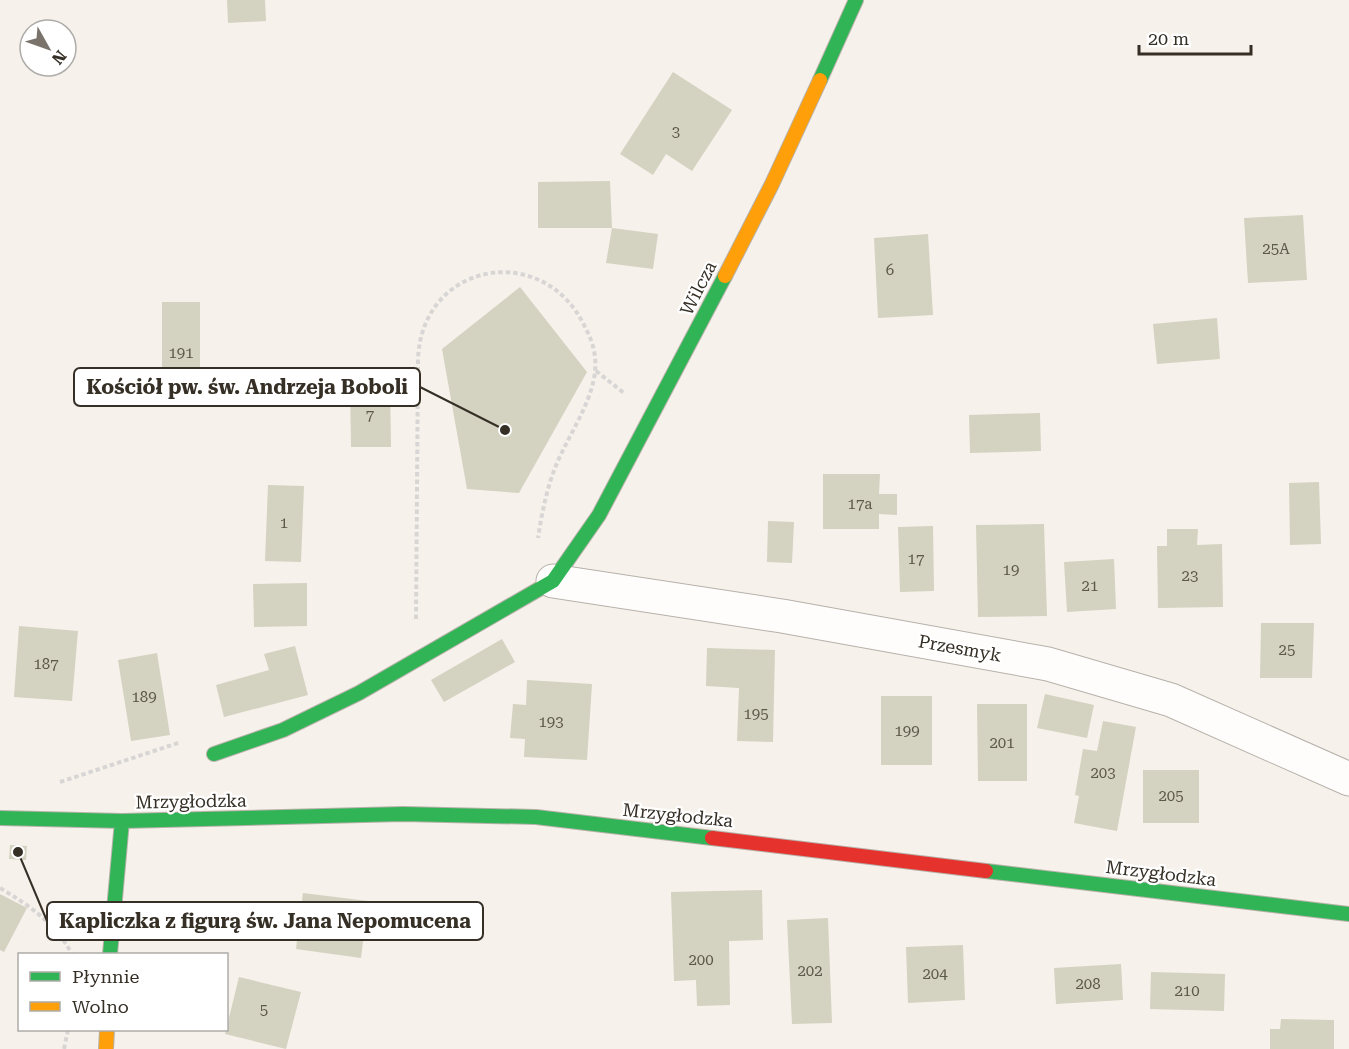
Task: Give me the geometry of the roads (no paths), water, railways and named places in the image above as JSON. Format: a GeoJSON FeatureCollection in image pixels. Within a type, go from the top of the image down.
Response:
{"type":"FeatureCollection","features":[{"type":"Feature","properties":{"kind":"street","name":"Wilcza"},"geometry":{"type":"LineString","coordinates":[[553,581],[599,515],[663,396],[772,184],[856,0]]}},
{"type":"Feature","properties":{"kind":"street"},"geometry":{"type":"LineString","coordinates":[[214,754],[283,730],[359,693],[553,581]]}},
{"type":"Feature","properties":{"kind":"street","name":"Przesmyk"},"geometry":{"type":"LineString","coordinates":[[553,581],[782,616],[1048,664],[1171,700],[1349,779]]}},
{"type":"Feature","properties":{"kind":"street","name":"Mrzygłodzka"},"geometry":{"type":"LineString","coordinates":[[0,818],[122,821],[403,814],[536,818],[1349,914]]}},
{"type":"Feature","properties":{"kind":"street"},"geometry":{"type":"LineString","coordinates":[[110,953],[122,821]]}},
{"type":"Feature","properties":{"kind":"street"},"geometry":{"type":"LineString","coordinates":[[106,1049],[107,1031]]}},
{"type":"Feature","properties":{"kind":"place","name":"Kościół pw. św. Andrzeja Boboli"},"geometry":{"type":"Point","coordinates":[505,430]}},
{"type":"Feature","properties":{"kind":"place","name":"Kapliczka z figurą św. Jana Nepomucena"},"geometry":{"type":"Point","coordinates":[18,852]}}]}
